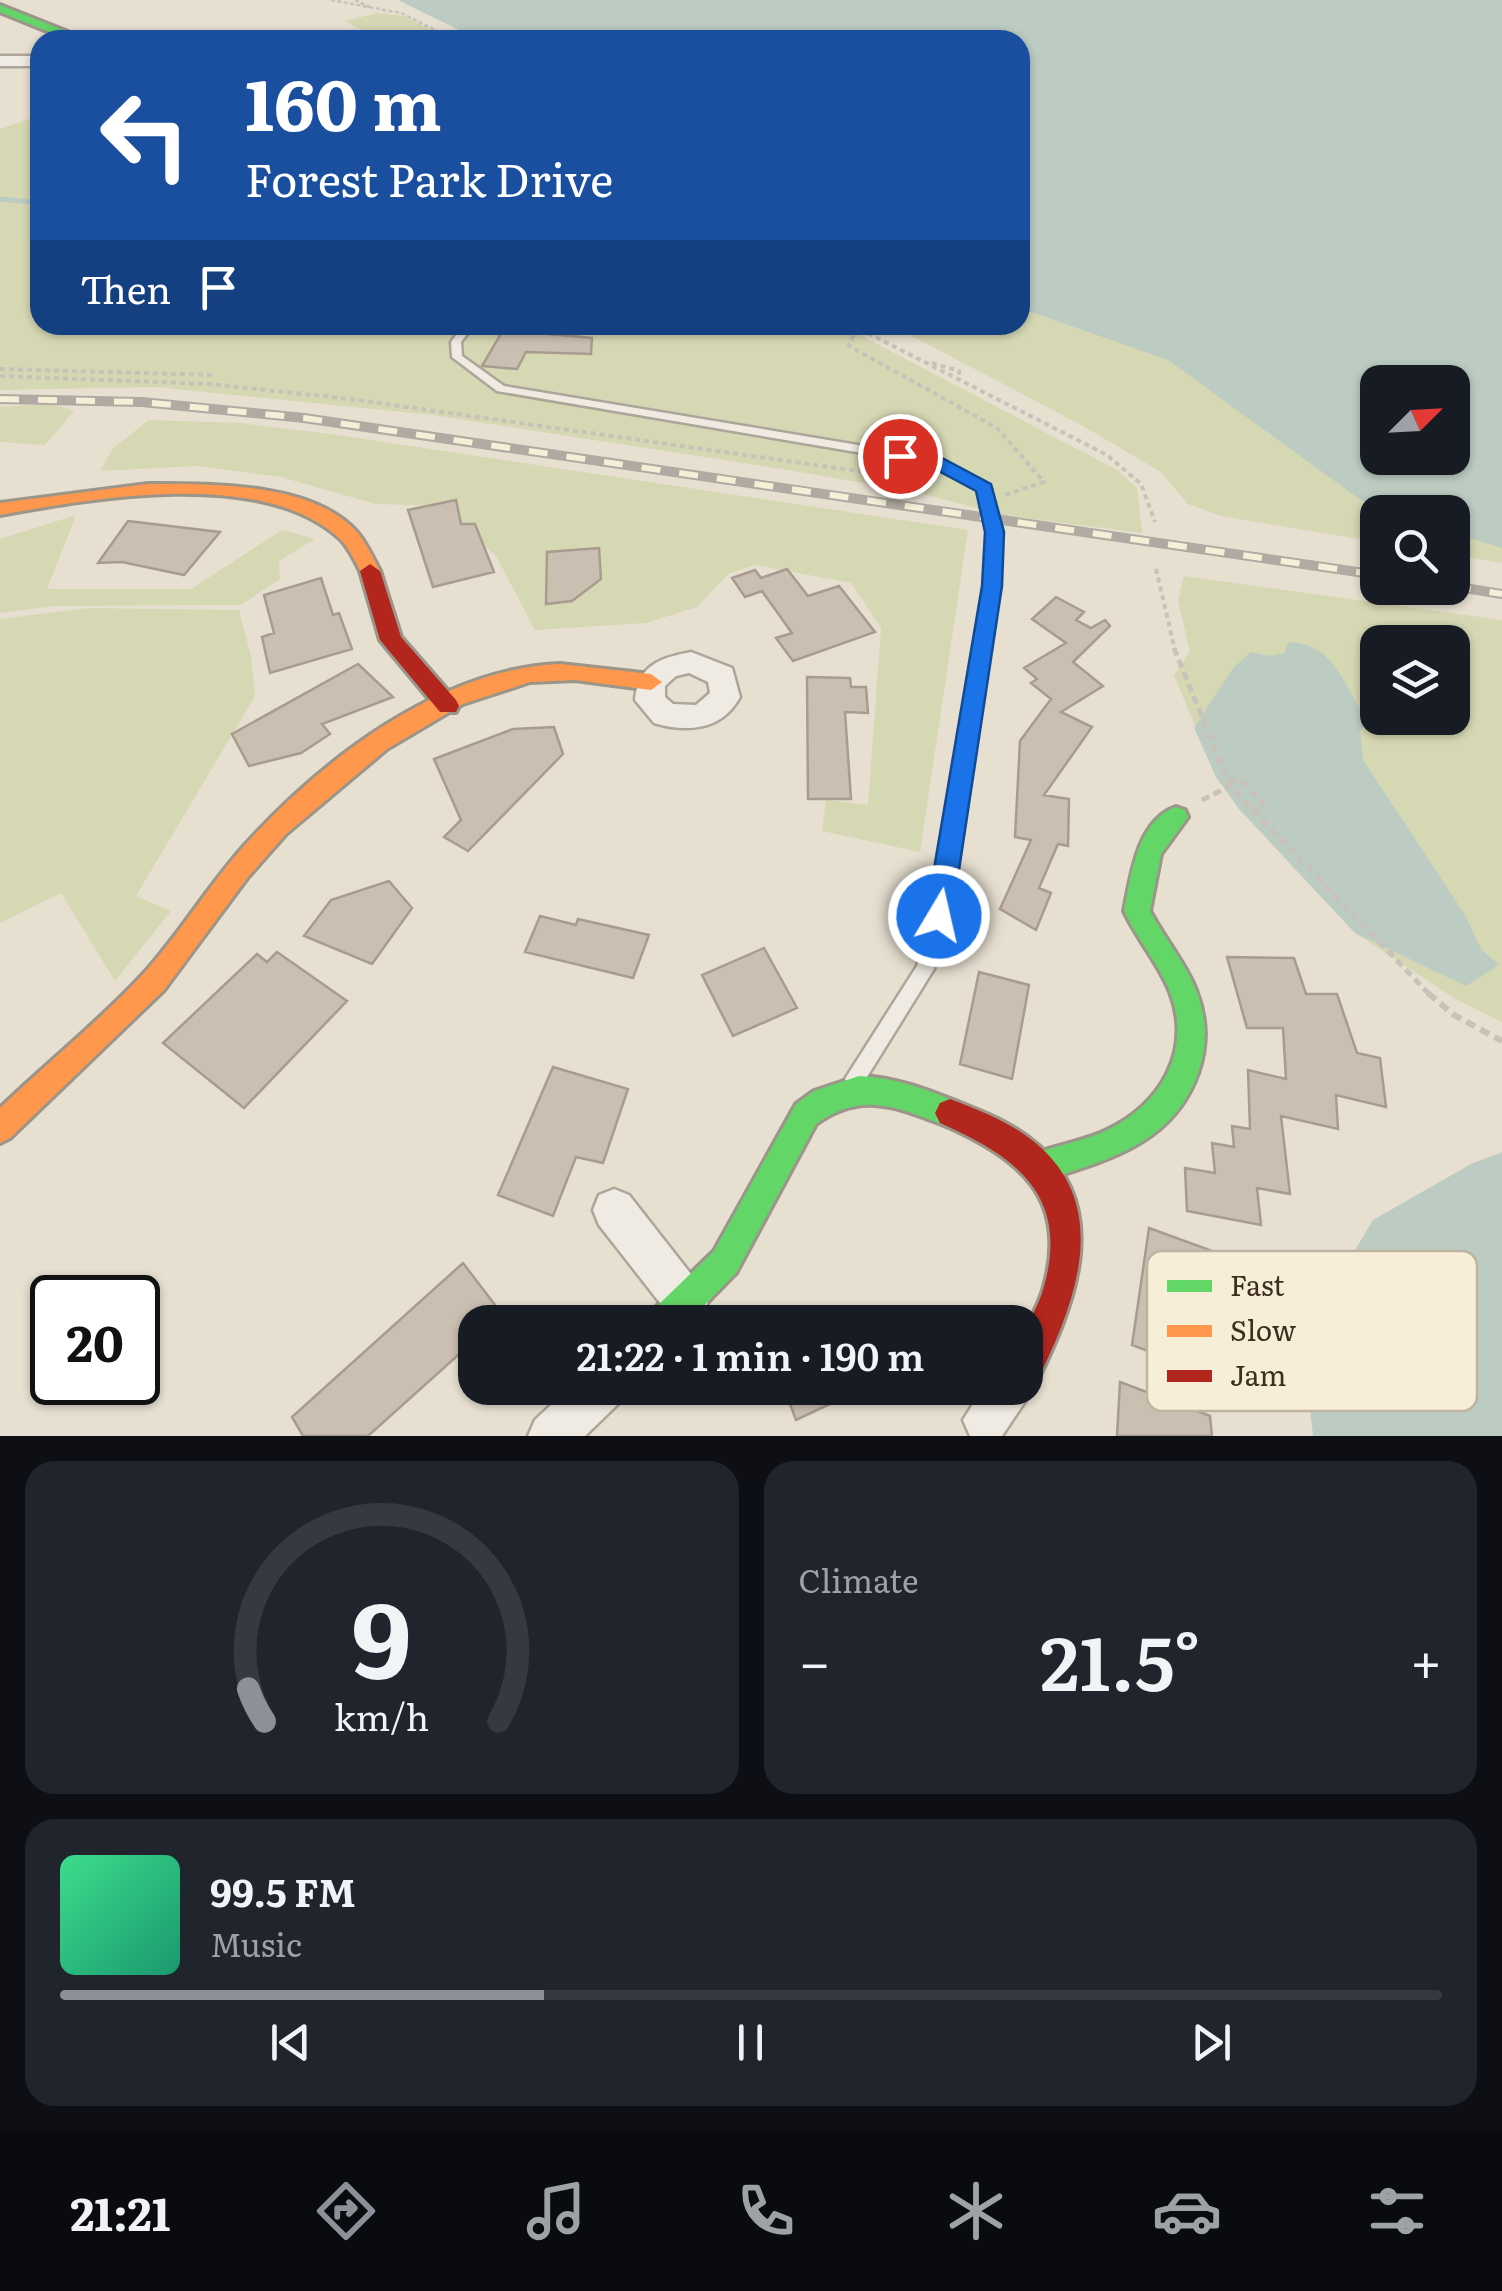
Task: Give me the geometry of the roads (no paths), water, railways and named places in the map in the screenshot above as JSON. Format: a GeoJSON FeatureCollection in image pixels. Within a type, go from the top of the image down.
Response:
{"type":"FeatureCollection","features":[{"type":"Feature","properties":{"kind":"street"},"geometry":{"type":"LineString","coordinates":[[0,8],[54,30]]}},
{"type":"Feature","properties":{"kind":"street"},"geometry":{"type":"LineString","coordinates":[[0,61],[30,61]]}},
{"type":"Feature","properties":{"kind":"street"},"geometry":{"type":"LineString","coordinates":[[0,509],[37,500],[151,488],[297,504],[322,512],[356,537],[386,629],[399,651],[448,706]]}},
{"type":"Feature","properties":{"kind":"street"},"geometry":{"type":"LineString","coordinates":[[0,1128],[143,994],[266,838],[300,806],[448,706],[508,679],[555,671],[601,672],[651,682]]}},
{"type":"Feature","properties":{"kind":"street"},"geometry":{"type":"LineString","coordinates":[[1042,1166],[1136,1132],[1171,1102],[1191,1067],[1194,1045],[1185,996],[1137,912],[1149,850],[1176,817]]}},
{"type":"Feature","properties":{"kind":"street"},"geometry":{"type":"LineString","coordinates":[[683,1305],[724,1262],[740,1238],[806,1114],[824,1096],[851,1085],[982,1122],[1042,1166],[1065,1221],[1069,1278],[1043,1340]]}},
{"type":"Feature","properties":{"kind":"street"},"geometry":{"type":"LineString","coordinates":[[614,1210],[672,1305]]}},
{"type":"Feature","properties":{"kind":"street"},"geometry":{"type":"LineString","coordinates":[[551,1436],[584,1405]]}},
{"type":"Feature","properties":{"kind":"lane"},"geometry":{"type":"LineString","coordinates":[[461,335],[456,342],[458,357],[501,389],[936,462],[984,488],[994,532],[992,586],[939,916],[925,970],[851,1085]]}},
{"type":"Feature","properties":{"kind":"waterway"},"geometry":{"type":"LineString","coordinates":[[0,199],[30,202]]}},
{"type":"Feature","properties":{"kind":"railway"},"geometry":{"type":"LineString","coordinates":[[0,399],[142,402],[304,418],[1360,572]]}},
{"type":"Feature","properties":{"kind":"railway"},"geometry":{"type":"LineString","coordinates":[[1470,589],[1502,594]]}}]}
